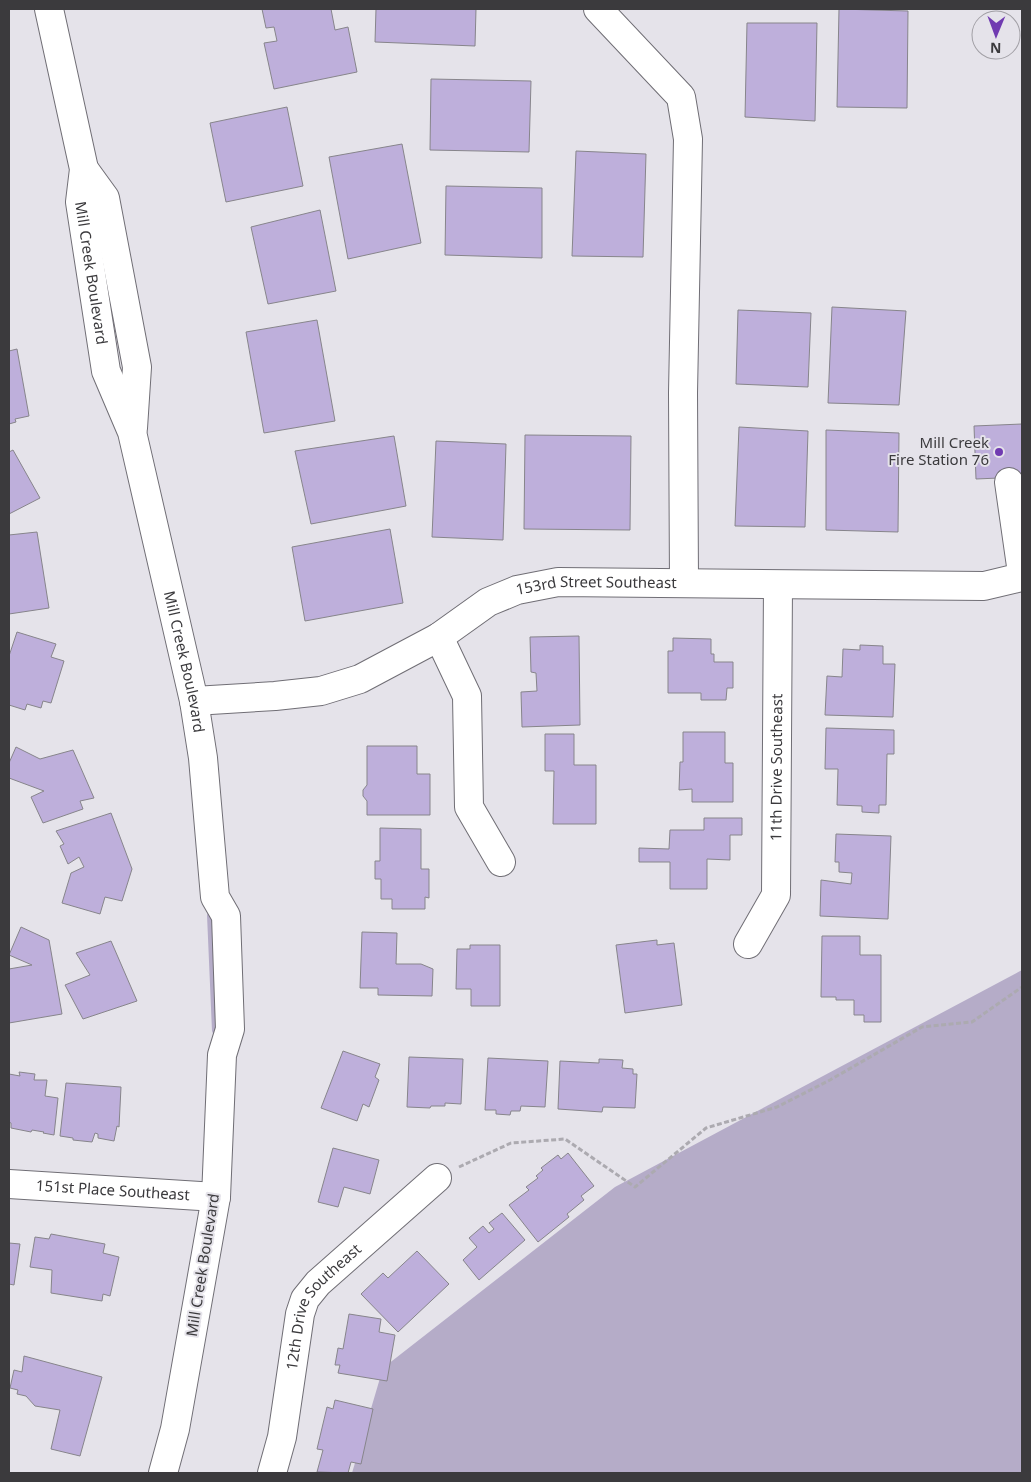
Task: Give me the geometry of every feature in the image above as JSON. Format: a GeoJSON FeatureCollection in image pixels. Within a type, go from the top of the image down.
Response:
{"type":"FeatureCollection","features":[{"type":"Feature","properties":{"kind":"street","name":"Mill Creek Boulevard"},"geometry":{"type":"LineString","coordinates":[[49,9],[84,169],[105,198],[137,368],[132,432],[194,701],[203,758],[215,897],[226,916],[230,1029],[222,1055],[216,1197],[175,1429],[163,1473]]}},
{"type":"Feature","properties":{"kind":"street"},"geometry":{"type":"LineString","coordinates":[[598,9],[681,97],[688,139],[684,363],[684,583]]}},
{"type":"Feature","properties":{"kind":"street"},"geometry":{"type":"LineString","coordinates":[[1009,482],[1022,573]]}},
{"type":"Feature","properties":{"kind":"street","name":"153rd Street Southeast"},"geometry":{"type":"LineString","coordinates":[[194,701],[321,691],[360,679],[438,637],[488,602],[517,590],[558,582],[984,586],[1022,577]]}},
{"type":"Feature","properties":{"kind":"street","name":"11th Drive Southeast"},"geometry":{"type":"LineString","coordinates":[[748,944],[776,895],[778,585]]}},
{"type":"Feature","properties":{"kind":"street"},"geometry":{"type":"LineString","coordinates":[[438,637],[467,696],[469,807],[501,862]]}},
{"type":"Feature","properties":{"kind":"street","name":"12th Drive Southeast"},"geometry":{"type":"LineString","coordinates":[[272,1473],[282,1437],[300,1314],[305,1299],[318,1283],[437,1178]]}},
{"type":"Feature","properties":{"kind":"street","name":"151st Place Southeast"},"geometry":{"type":"LineString","coordinates":[[9,1184],[216,1197]]}},
{"type":"Feature","properties":{"kind":"path"},"geometry":{"type":"LineString","coordinates":[[437,1178],[511,1143],[565,1139],[635,1187],[706,1128],[777,1107],[830,1080],[922,1028],[972,1022],[1022,987]]}},
{"type":"Feature","properties":{"kind":"shaded area"},"geometry":{"type":"Polygon","coordinates":[[[215,897],[222,1055],[212,1031],[207,915],[215,897]]]}},
{"type":"Feature","properties":{"kind":"shaded area"},"geometry":{"type":"Polygon","coordinates":[[[1022,970],[1022,1473],[352,1473],[383,1368],[615,1187],[1022,970]]]}},
{"type":"Feature","properties":{"kind":"building"},"geometry":{"type":"Polygon","coordinates":[[[262,9],[331,9],[335,30],[348,27],[357,72],[274,89],[264,43],[277,41],[274,27],[266,28],[262,9]]]}},
{"type":"Feature","properties":{"kind":"building"},"geometry":{"type":"Polygon","coordinates":[[[376,9],[476,9],[475,46],[375,42],[376,9]]]}},
{"type":"Feature","properties":{"kind":"building"},"geometry":{"type":"Polygon","coordinates":[[[839,9],[908,11],[907,108],[837,107],[839,9]]]}},
{"type":"Feature","properties":{"kind":"building"},"geometry":{"type":"Polygon","coordinates":[[[747,23],[817,23],[815,121],[745,117],[747,23]]]}},
{"type":"Feature","properties":{"kind":"building"},"geometry":{"type":"Polygon","coordinates":[[[431,79],[531,81],[529,152],[430,150],[431,79]]]}},
{"type":"Feature","properties":{"kind":"building"},"geometry":{"type":"Polygon","coordinates":[[[287,107],[303,186],[226,202],[210,123],[287,107]]]}},
{"type":"Feature","properties":{"kind":"building"},"geometry":{"type":"Polygon","coordinates":[[[402,144],[421,243],[348,259],[329,157],[402,144]]]}},
{"type":"Feature","properties":{"kind":"building"},"geometry":{"type":"Polygon","coordinates":[[[576,151],[646,154],[643,257],[572,256],[576,151]]]}},
{"type":"Feature","properties":{"kind":"building"},"geometry":{"type":"Polygon","coordinates":[[[446,186],[542,188],[542,258],[445,255],[446,186]]]}},
{"type":"Feature","properties":{"kind":"building"},"geometry":{"type":"Polygon","coordinates":[[[320,210],[336,291],[268,304],[251,227],[320,210]]]}},
{"type":"Feature","properties":{"kind":"building"},"geometry":{"type":"Polygon","coordinates":[[[832,307],[906,311],[899,405],[828,403],[832,307]]]}},
{"type":"Feature","properties":{"kind":"building"},"geometry":{"type":"Polygon","coordinates":[[[738,310],[811,313],[808,387],[736,384],[738,310]]]}},
{"type":"Feature","properties":{"kind":"building"},"geometry":{"type":"Polygon","coordinates":[[[317,320],[335,421],[264,433],[246,332],[317,320]]]}},
{"type":"Feature","properties":{"kind":"building"},"geometry":{"type":"Polygon","coordinates":[[[17,349],[29,416],[15,419],[16,422],[9,424],[9,351],[17,349]]]}},
{"type":"Feature","properties":{"kind":"building","name":"Mill Creek Fire Station 76"},"geometry":{"type":"Polygon","coordinates":[[[1022,424],[1022,477],[976,479],[974,426],[1022,424]]]}},
{"type":"Feature","properties":{"kind":"building"},"geometry":{"type":"Polygon","coordinates":[[[739,427],[808,431],[805,527],[735,526],[739,427]]]}},
{"type":"Feature","properties":{"kind":"building"},"geometry":{"type":"Polygon","coordinates":[[[826,430],[899,433],[898,532],[826,530],[826,430]]]}},
{"type":"Feature","properties":{"kind":"building"},"geometry":{"type":"Polygon","coordinates":[[[525,435],[631,436],[630,530],[524,529],[525,435]]]}},
{"type":"Feature","properties":{"kind":"building"},"geometry":{"type":"Polygon","coordinates":[[[394,436],[406,506],[311,524],[295,451],[394,436]]]}},
{"type":"Feature","properties":{"kind":"building"},"geometry":{"type":"Polygon","coordinates":[[[436,441],[506,444],[503,540],[432,537],[436,441]]]}},
{"type":"Feature","properties":{"kind":"building"},"geometry":{"type":"Polygon","coordinates":[[[13,450],[40,498],[9,514],[9,452],[13,450]]]}},
{"type":"Feature","properties":{"kind":"building"},"geometry":{"type":"Polygon","coordinates":[[[390,529],[403,603],[305,621],[292,547],[390,529]]]}},
{"type":"Feature","properties":{"kind":"building"},"geometry":{"type":"Polygon","coordinates":[[[37,532],[49,608],[9,614],[9,535],[37,532]]]}},
{"type":"Feature","properties":{"kind":"building"},"geometry":{"type":"Polygon","coordinates":[[[17,632],[56,644],[51,657],[64,661],[51,703],[43,701],[41,708],[27,704],[25,710],[9,705],[9,656],[17,632]]]}},
{"type":"Feature","properties":{"kind":"building"},"geometry":{"type":"Polygon","coordinates":[[[579,636],[580,725],[522,727],[521,692],[537,691],[536,673],[531,672],[530,637],[579,636]]]}},
{"type":"Feature","properties":{"kind":"building"},"geometry":{"type":"Polygon","coordinates":[[[673,638],[711,639],[711,654],[714,654],[714,662],[733,662],[733,688],[727,688],[726,700],[701,700],[701,693],[668,693],[668,651],[673,651],[673,638]]]}},
{"type":"Feature","properties":{"kind":"building"},"geometry":{"type":"Polygon","coordinates":[[[860,645],[883,646],[883,664],[895,664],[893,717],[825,715],[827,676],[842,677],[843,649],[860,650],[860,645]]]}},
{"type":"Feature","properties":{"kind":"building"},"geometry":{"type":"Polygon","coordinates":[[[826,728],[894,730],[894,754],[887,754],[886,805],[879,805],[879,813],[862,812],[862,806],[837,805],[838,769],[825,769],[826,728]]]}},
{"type":"Feature","properties":{"kind":"building"},"geometry":{"type":"Polygon","coordinates":[[[683,732],[725,732],[725,763],[733,763],[733,802],[692,802],[692,789],[679,790],[680,762],[683,762],[683,732]]]}},
{"type":"Feature","properties":{"kind":"building"},"geometry":{"type":"Polygon","coordinates":[[[545,734],[574,734],[574,765],[596,765],[596,824],[553,824],[554,771],[545,771],[545,734]]]}},
{"type":"Feature","properties":{"kind":"building"},"geometry":{"type":"Polygon","coordinates":[[[367,746],[417,746],[417,774],[430,774],[430,815],[367,815],[367,801],[363,796],[363,790],[367,785],[367,746]]]}},
{"type":"Feature","properties":{"kind":"building"},"geometry":{"type":"Polygon","coordinates":[[[16,747],[40,759],[73,750],[94,798],[80,801],[83,809],[43,823],[31,797],[44,791],[9,778],[9,763],[16,747]]]}},
{"type":"Feature","properties":{"kind":"building"},"geometry":{"type":"Polygon","coordinates":[[[111,813],[132,869],[122,901],[105,897],[100,914],[62,903],[71,873],[84,867],[79,857],[68,864],[60,846],[64,844],[56,831],[111,813]]]}},
{"type":"Feature","properties":{"kind":"building"},"geometry":{"type":"Polygon","coordinates":[[[704,818],[742,818],[742,835],[730,835],[730,860],[707,859],[707,889],[670,889],[670,862],[639,862],[639,848],[669,849],[670,830],[704,830],[704,818]]]}},
{"type":"Feature","properties":{"kind":"building"},"geometry":{"type":"Polygon","coordinates":[[[380,828],[421,829],[421,869],[429,869],[429,898],[425,897],[425,909],[392,909],[392,899],[381,899],[381,879],[375,879],[375,861],[380,861],[380,828]]]}},
{"type":"Feature","properties":{"kind":"building"},"geometry":{"type":"Polygon","coordinates":[[[836,834],[891,836],[888,919],[820,916],[821,880],[851,884],[852,873],[839,872],[839,862],[835,862],[836,834]]]}},
{"type":"Feature","properties":{"kind":"building"},"geometry":{"type":"Polygon","coordinates":[[[21,927],[49,940],[62,1014],[9,1023],[9,969],[32,965],[9,955],[21,927]]]}},
{"type":"Feature","properties":{"kind":"building"},"geometry":{"type":"Polygon","coordinates":[[[362,932],[397,933],[396,964],[421,964],[433,969],[432,996],[378,995],[378,988],[360,988],[362,932]]]}},
{"type":"Feature","properties":{"kind":"building"},"geometry":{"type":"Polygon","coordinates":[[[822,936],[860,936],[860,955],[881,955],[881,1022],[864,1022],[864,1015],[854,1015],[854,1000],[836,1000],[836,997],[821,997],[822,936]]]}},
{"type":"Feature","properties":{"kind":"building"},"geometry":{"type":"Polygon","coordinates":[[[657,940],[657,945],[674,943],[682,1005],[625,1013],[616,945],[657,940]]]}},
{"type":"Feature","properties":{"kind":"building"},"geometry":{"type":"Polygon","coordinates":[[[111,941],[137,1001],[83,1019],[65,985],[90,975],[76,953],[111,941]]]}},
{"type":"Feature","properties":{"kind":"building"},"geometry":{"type":"Polygon","coordinates":[[[470,945],[500,945],[500,1006],[471,1006],[471,989],[456,989],[457,949],[470,949],[470,945]]]}},
{"type":"Feature","properties":{"kind":"building"},"geometry":{"type":"Polygon","coordinates":[[[343,1051],[380,1064],[375,1077],[379,1080],[369,1107],[363,1104],[357,1121],[321,1108],[343,1051]]]}},
{"type":"Feature","properties":{"kind":"building"},"geometry":{"type":"Polygon","coordinates":[[[409,1057],[463,1059],[461,1104],[445,1103],[445,1106],[431,1106],[430,1108],[407,1107],[409,1057]]]}},
{"type":"Feature","properties":{"kind":"building"},"geometry":{"type":"Polygon","coordinates":[[[488,1058],[548,1061],[545,1107],[521,1106],[520,1111],[511,1111],[510,1115],[496,1114],[496,1110],[485,1110],[488,1058]]]}},
{"type":"Feature","properties":{"kind":"building"},"geometry":{"type":"Polygon","coordinates":[[[599,1059],[623,1060],[622,1068],[633,1069],[633,1074],[637,1074],[635,1108],[603,1107],[602,1112],[558,1109],[560,1061],[599,1063],[599,1059]]]}},
{"type":"Feature","properties":{"kind":"building"},"geometry":{"type":"Polygon","coordinates":[[[19,1072],[35,1074],[34,1080],[47,1080],[45,1096],[58,1098],[54,1135],[11,1128],[11,1123],[9,1122],[9,1074],[20,1076],[19,1072]]]}},
{"type":"Feature","properties":{"kind":"building"},"geometry":{"type":"Polygon","coordinates":[[[66,1083],[121,1087],[119,1127],[117,1126],[114,1141],[98,1138],[98,1134],[95,1133],[92,1142],[73,1140],[73,1138],[60,1136],[66,1083]]]}},
{"type":"Feature","properties":{"kind":"building"},"geometry":{"type":"Polygon","coordinates":[[[333,1148],[379,1160],[370,1194],[344,1187],[338,1207],[318,1202],[333,1148]]]}},
{"type":"Feature","properties":{"kind":"building"},"geometry":{"type":"Polygon","coordinates":[[[568,1153],[594,1186],[581,1196],[584,1200],[567,1214],[569,1217],[538,1242],[509,1205],[529,1190],[526,1187],[538,1178],[536,1176],[543,1170],[541,1168],[558,1155],[561,1159],[568,1153]]]}},
{"type":"Feature","properties":{"kind":"building"},"geometry":{"type":"Polygon","coordinates":[[[502,1213],[525,1240],[479,1280],[463,1260],[477,1247],[469,1238],[483,1226],[489,1233],[494,1229],[489,1223],[502,1213]]]}},
{"type":"Feature","properties":{"kind":"building"},"geometry":{"type":"Polygon","coordinates":[[[51,1234],[105,1244],[103,1253],[119,1257],[110,1296],[103,1294],[102,1301],[51,1293],[52,1270],[30,1267],[35,1237],[49,1239],[51,1234]]]}},
{"type":"Feature","properties":{"kind":"building"},"geometry":{"type":"Polygon","coordinates":[[[9,1243],[20,1244],[14,1285],[9,1284],[9,1243]]]}},
{"type":"Feature","properties":{"kind":"building"},"geometry":{"type":"Polygon","coordinates":[[[417,1251],[449,1284],[398,1332],[361,1294],[383,1273],[388,1278],[417,1251]]]}},
{"type":"Feature","properties":{"kind":"building"},"geometry":{"type":"Polygon","coordinates":[[[349,1314],[381,1319],[379,1332],[395,1335],[387,1381],[338,1373],[340,1365],[335,1365],[338,1348],[343,1349],[349,1314]]]}},
{"type":"Feature","properties":{"kind":"building"},"geometry":{"type":"Polygon","coordinates":[[[24,1356],[102,1377],[80,1456],[51,1449],[60,1410],[35,1406],[26,1396],[17,1394],[18,1390],[10,1388],[14,1370],[22,1372],[24,1356]]]}},
{"type":"Feature","properties":{"kind":"building"},"geometry":{"type":"Polygon","coordinates":[[[335,1400],[373,1409],[361,1464],[351,1462],[348,1473],[317,1472],[323,1450],[317,1449],[327,1407],[333,1409],[335,1400]]]}},
{"type":"Feature","properties":{"kind":"place","name":"Mill Creek Fire Station 76"},"geometry":{"type":"Point","coordinates":[999,452]}}]}
